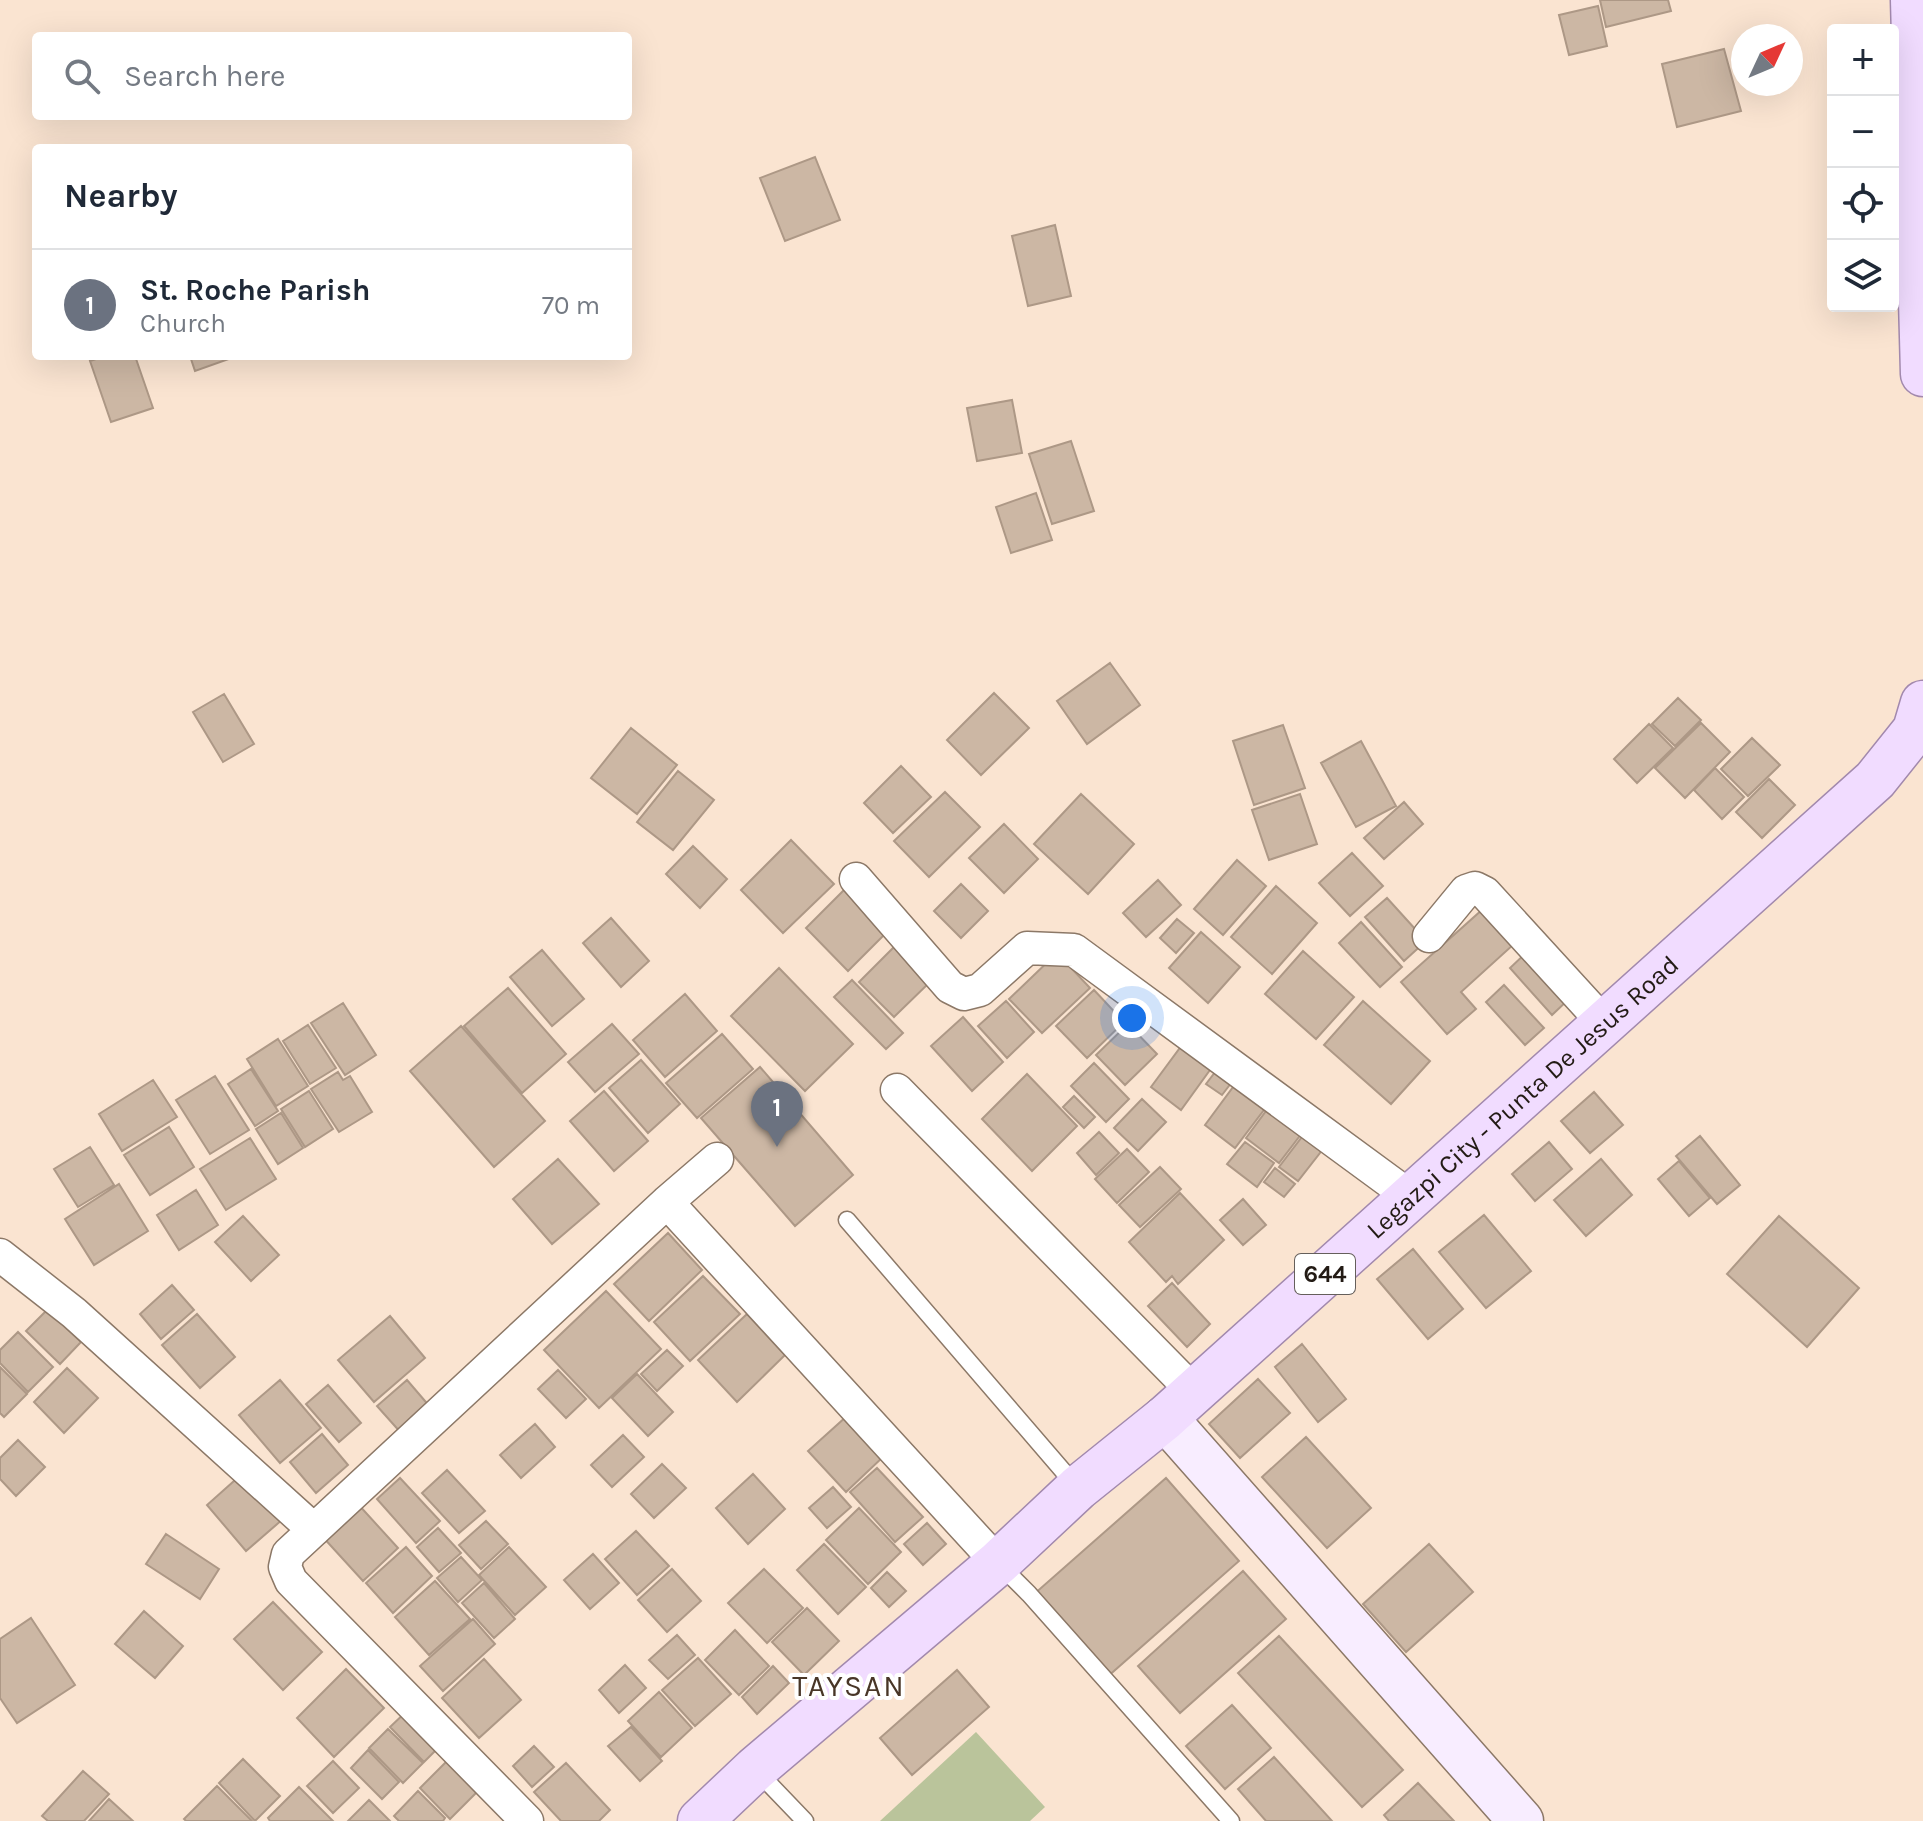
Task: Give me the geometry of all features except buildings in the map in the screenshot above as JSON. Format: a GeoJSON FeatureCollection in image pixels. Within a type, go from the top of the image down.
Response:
{"type":"FeatureCollection","features":[{"type":"Feature","properties":{"kind":"main road"},"geometry":{"type":"LineString","coordinates":[[1913,0],[1920,112],[1923,374]]}},
{"type":"Feature","properties":{"kind":"main road","name":"Legazpi City - Punta De Jesus Road"},"geometry":{"type":"LineString","coordinates":[[700,1821],[755,1769],[998,1563],[1078,1488],[1179,1405],[1875,780],[1915,730],[1923,703]]}},
{"type":"Feature","properties":{"kind":"street"},"geometry":{"type":"LineString","coordinates":[[856,879],[950,987],[964,994],[980,990],[1027,948],[1074,950],[1412,1198]]}},
{"type":"Feature","properties":{"kind":"street"},"geometry":{"type":"LineString","coordinates":[[1429,936],[1466,891],[1475,888],[1485,893],[1603,1022]]}},
{"type":"Feature","properties":{"kind":"street"},"geometry":{"type":"LineString","coordinates":[[897,1090],[1179,1405],[1521,1821]]}},
{"type":"Feature","properties":{"kind":"street"},"geometry":{"type":"LineString","coordinates":[[527,1821],[291,1581],[285,1567],[288,1554],[717,1159]]}},
{"type":"Feature","properties":{"kind":"street"},"geometry":{"type":"LineString","coordinates":[[667,1202],[998,1563]]}},
{"type":"Feature","properties":{"kind":"street"},"geometry":{"type":"LineString","coordinates":[[0,1255],[74,1313],[314,1530]]}},
{"type":"Feature","properties":{"kind":"lane"},"geometry":{"type":"LineString","coordinates":[[847,1220],[1078,1488]]}},
{"type":"Feature","properties":{"kind":"lane"},"geometry":{"type":"LineString","coordinates":[[998,1563],[1231,1821]]}},
{"type":"Feature","properties":{"kind":"lane"},"geometry":{"type":"LineString","coordinates":[[755,1769],[805,1821]]}},
{"type":"Feature","properties":{"kind":"green space"},"geometry":{"type":"Polygon","coordinates":[[[976,1732],[1045,1807],[1030,1821],[880,1821],[976,1732]]]}},
{"type":"Feature","properties":{"kind":"place","name":"St. Roche Parish"},"geometry":{"type":"Point","coordinates":[777,1147]}},
{"type":"Feature","properties":{"kind":"district","name":"TAYSAN"},"geometry":{"type":"Point","coordinates":[849,1686]}}]}
